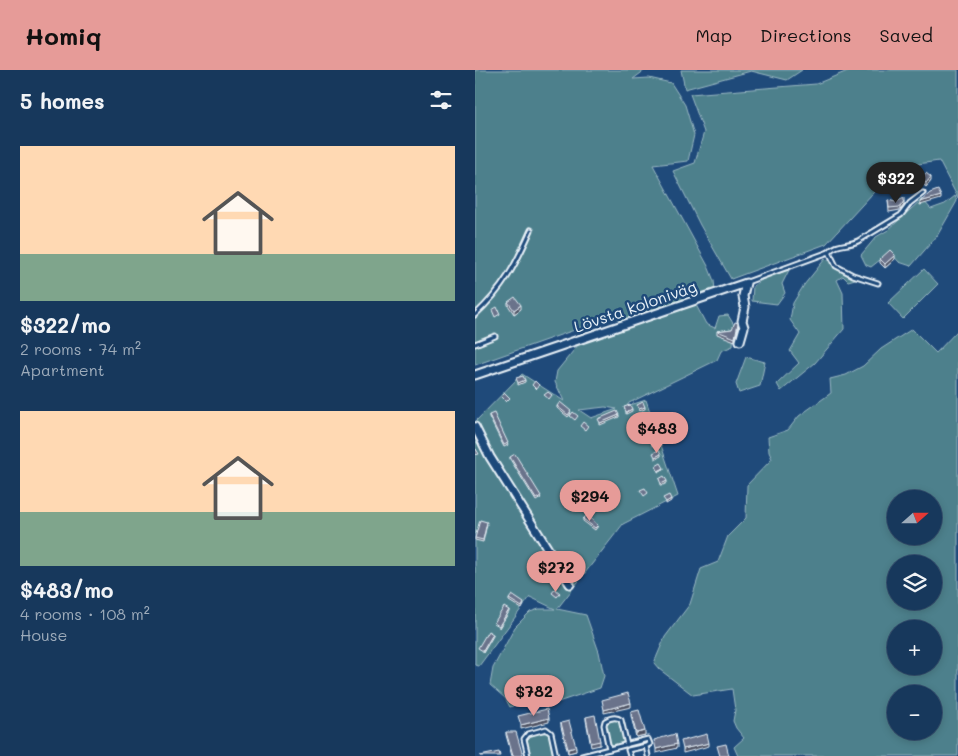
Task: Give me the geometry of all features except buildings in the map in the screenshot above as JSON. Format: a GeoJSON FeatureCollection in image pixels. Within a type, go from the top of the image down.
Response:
{"type":"FeatureCollection","features":[{"type":"Feature","properties":{"kind":"street"},"geometry":{"type":"LineString","coordinates":[[740,341],[744,327],[742,321],[745,307],[743,296],[746,283]]}},
{"type":"Feature","properties":{"kind":"street","name":"Lövsta koloniväg"},"geometry":{"type":"LineString","coordinates":[[475,375],[483,370],[547,348],[746,283]]}},
{"type":"Feature","properties":{"kind":"street"},"geometry":{"type":"LineString","coordinates":[[475,427],[490,457],[570,584]]}},
{"type":"Feature","properties":{"kind":"lane"},"geometry":{"type":"LineString","coordinates":[[746,283],[829,252],[835,246],[858,241],[901,214],[910,203],[923,193]]}},
{"type":"Feature","properties":{"kind":"lane"},"geometry":{"type":"LineString","coordinates":[[475,315],[498,292],[512,271],[531,230]]}},
{"type":"Feature","properties":{"kind":"lane"},"geometry":{"type":"LineString","coordinates":[[829,252],[836,266],[853,275],[877,283]]}},
{"type":"Feature","properties":{"kind":"lane"},"geometry":{"type":"LineString","coordinates":[[475,344],[495,336]]}},
{"type":"Feature","properties":{"kind":"lane"},"geometry":{"type":"LineString","coordinates":[[609,749],[604,725],[605,721],[610,718],[621,720],[627,745]]}},
{"type":"Feature","properties":{"kind":"lane"},"geometry":{"type":"LineString","coordinates":[[528,756],[524,739],[528,734],[546,729],[551,733],[556,756]]}},
{"type":"Feature","properties":{"kind":"lane"},"geometry":{"type":"LineString","coordinates":[[582,756],[647,738],[650,744],[628,750],[630,756]]}},
{"type":"Feature","properties":{"kind":"lane"},"geometry":{"type":"LineString","coordinates":[[646,746],[648,756]]}},
{"type":"Feature","properties":{"kind":"green space"},"geometry":{"type":"Polygon","coordinates":[[[475,70],[645,70],[633,79],[649,78],[671,83],[685,105],[694,135],[688,161],[653,165],[708,266],[714,281],[715,290],[686,300],[696,305],[706,324],[715,328],[719,316],[728,315],[734,325],[733,346],[721,351],[717,360],[629,403],[627,406],[646,400],[678,496],[623,524],[557,609],[586,615],[599,652],[604,676],[600,688],[552,704],[535,697],[510,707],[505,698],[490,685],[493,668],[515,627],[530,612],[539,609],[555,609],[530,597],[479,666],[475,665],[475,422],[522,374],[564,401],[555,382],[557,371],[578,345],[672,310],[675,303],[619,322],[617,315],[475,365],[475,70]],[[605,407],[579,410],[591,418],[617,409],[605,407]]]}},
{"type":"Feature","properties":{"kind":"green space"},"geometry":{"type":"Polygon","coordinates":[[[681,70],[802,70],[787,80],[751,71],[685,89],[681,70]]]}},
{"type":"Feature","properties":{"kind":"green space"},"geometry":{"type":"Polygon","coordinates":[[[850,70],[958,70],[958,198],[939,161],[897,167],[826,244],[731,279],[700,225],[673,171],[695,163],[704,132],[690,94],[816,84],[850,70]]]}},
{"type":"Feature","properties":{"kind":"green space"},"geometry":{"type":"Polygon","coordinates":[[[955,196],[957,201],[937,236],[911,266],[899,262],[890,252],[871,267],[866,265],[861,255],[876,237],[888,230],[922,199],[931,209],[945,204],[955,196]]]}},
{"type":"Feature","properties":{"kind":"green space"},"geometry":{"type":"Polygon","coordinates":[[[825,259],[836,262],[843,273],[853,272],[859,278],[848,281],[843,276],[837,280],[843,293],[844,329],[815,363],[781,391],[777,384],[799,363],[790,351],[800,334],[790,320],[793,303],[804,285],[825,259]]]}},
{"type":"Feature","properties":{"kind":"green space"},"geometry":{"type":"Polygon","coordinates":[[[924,269],[938,284],[903,319],[888,303],[924,269]]]}},
{"type":"Feature","properties":{"kind":"green space"},"geometry":{"type":"Polygon","coordinates":[[[789,270],[782,284],[785,293],[777,304],[752,301],[753,286],[766,277],[789,270]]]}},
{"type":"Feature","properties":{"kind":"green space"},"geometry":{"type":"Polygon","coordinates":[[[912,329],[936,353],[958,330],[958,756],[738,756],[734,747],[744,738],[733,721],[735,710],[732,689],[693,695],[654,663],[665,637],[690,604],[701,569],[718,562],[728,536],[746,518],[747,485],[772,459],[769,452],[768,437],[788,430],[799,416],[831,393],[830,379],[846,375],[863,366],[881,349],[912,329]]]}},
{"type":"Feature","properties":{"kind":"green space"},"geometry":{"type":"Polygon","coordinates":[[[746,357],[765,362],[760,386],[739,393],[736,384],[746,357]]]}},
{"type":"Feature","properties":{"kind":"green space"},"geometry":{"type":"Polygon","coordinates":[[[614,719],[620,720],[625,740],[622,745],[616,746],[609,743],[606,723],[614,719]]]}},
{"type":"Feature","properties":{"kind":"green space"},"geometry":{"type":"Polygon","coordinates":[[[549,734],[553,756],[531,756],[527,739],[532,735],[549,734]]]}}]}
